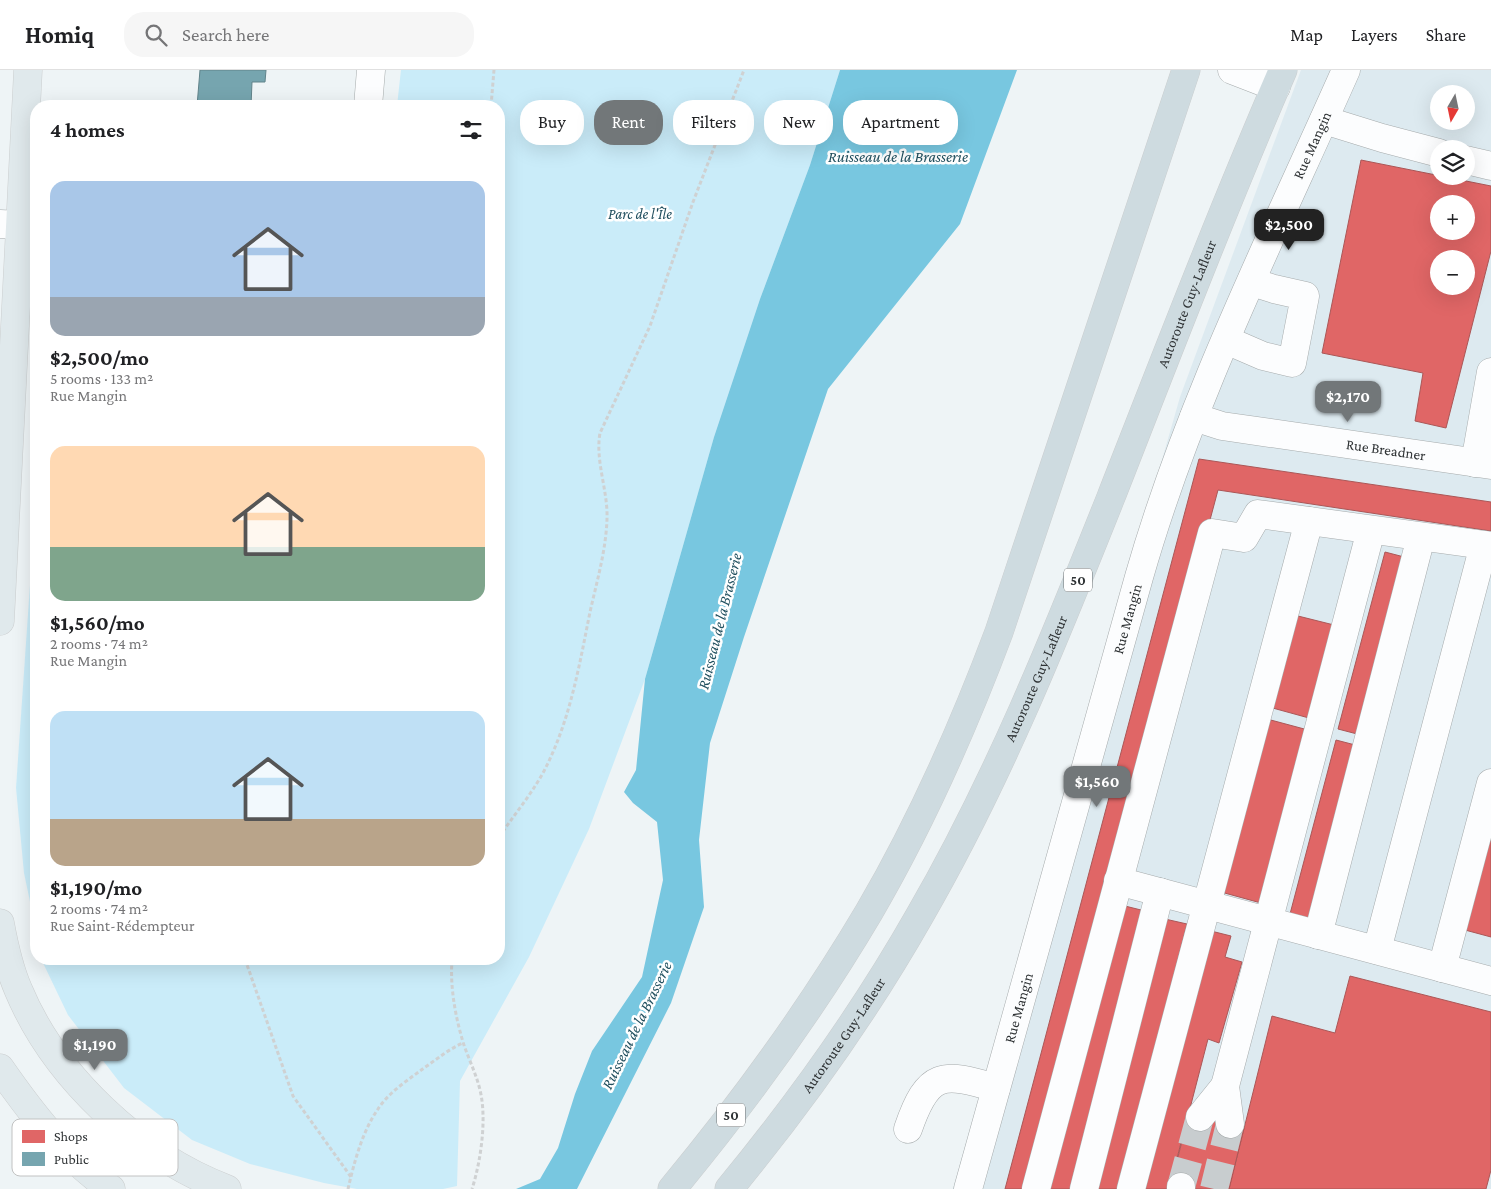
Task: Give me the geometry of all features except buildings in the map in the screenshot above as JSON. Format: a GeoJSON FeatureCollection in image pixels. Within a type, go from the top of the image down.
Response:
{"type":"FeatureCollection","features":[{"type":"Feature","properties":{"kind":"highway","name":"50"},"geometry":{"type":"LineString","coordinates":[[672,1189],[733,1112],[787,1039],[838,963],[893,868],[925,807],[977,691],[1021,569],[1186,70]]}},
{"type":"Feature","properties":{"kind":"highway","name":"Autoroute Guy-Lafleur"},"geometry":{"type":"LineString","coordinates":[[729,1189],[760,1150],[865,1005],[920,915],[976,811],[1015,730],[1064,616],[1279,78]]}},
{"type":"Feature","properties":{"kind":"main road"},"geometry":{"type":"LineString","coordinates":[[0,621],[10,224],[29,188],[28,70]]}},
{"type":"Feature","properties":{"kind":"main road"},"geometry":{"type":"LineString","coordinates":[[0,923],[5,949],[18,988],[35,1023],[55,1055],[78,1083],[116,1119]]}},
{"type":"Feature","properties":{"kind":"main road"},"geometry":{"type":"LineString","coordinates":[[0,1068],[37,1119]]}},
{"type":"Feature","properties":{"kind":"main road"},"geometry":{"type":"LineString","coordinates":[[178,1165],[227,1189]]}},
{"type":"Feature","properties":{"kind":"main road"},"geometry":{"type":"LineString","coordinates":[[95,1176],[111,1189]]}},
{"type":"Feature","properties":{"kind":"street"},"geometry":{"type":"LineString","coordinates":[[368,100],[371,70]]}},
{"type":"Feature","properties":{"kind":"street"},"geometry":{"type":"LineString","coordinates":[[1232,70],[1279,78]]}},
{"type":"Feature","properties":{"kind":"street","name":"Rue Mangin"},"geometry":{"type":"LineString","coordinates":[[968,1189],[1145,556],[1162,503],[1194,417],[1226,340],[1346,70]]}},
{"type":"Feature","properties":{"kind":"street"},"geometry":{"type":"LineString","coordinates":[[1324,120],[1430,151]]}},
{"type":"Feature","properties":{"kind":"street"},"geometry":{"type":"LineString","coordinates":[[1475,162],[1491,166]]}},
{"type":"Feature","properties":{"kind":"street"},"geometry":{"type":"LineString","coordinates":[[1226,340],[1263,356],[1292,363],[1305,296],[1252,282]]}},
{"type":"Feature","properties":{"kind":"street"},"geometry":{"type":"LineString","coordinates":[[1483,464],[1491,372]]}},
{"type":"Feature","properties":{"kind":"street","name":"Rue Breadner"},"geometry":{"type":"LineString","coordinates":[[1194,417],[1222,426],[1483,464]]}},
{"type":"Feature","properties":{"kind":"street"},"geometry":{"type":"LineString","coordinates":[[1036,1189],[1212,533],[1244,538],[1258,514],[1488,546],[1377,950]]}},
{"type":"Feature","properties":{"kind":"street"},"geometry":{"type":"LineString","coordinates":[[1131,1189],[1309,521]]}},
{"type":"Feature","properties":{"kind":"street"},"geometry":{"type":"LineString","coordinates":[[1230,1124],[1225,1086],[1371,530]]}},
{"type":"Feature","properties":{"kind":"street"},"geometry":{"type":"LineString","coordinates":[[1318,935],[1421,536]]}},
{"type":"Feature","properties":{"kind":"street"},"geometry":{"type":"LineString","coordinates":[[1442,968],[1491,783]]}},
{"type":"Feature","properties":{"kind":"street"},"geometry":{"type":"LineString","coordinates":[[1118,881],[1491,981]]}},
{"type":"Feature","properties":{"kind":"street"},"geometry":{"type":"LineString","coordinates":[[1084,1189],[1160,892]]}},
{"type":"Feature","properties":{"kind":"street"},"geometry":{"type":"LineString","coordinates":[[908,1129],[921,1100],[937,1081],[964,1078],[996,1088]]}},
{"type":"Feature","properties":{"kind":"street"},"geometry":{"type":"LineString","coordinates":[[1200,1117],[1225,1086]]}},
{"type":"Feature","properties":{"kind":"path"},"geometry":{"type":"LineString","coordinates":[[492,100],[494,70]]}},
{"type":"Feature","properties":{"kind":"path"},"geometry":{"type":"LineString","coordinates":[[505,829],[543,772],[562,732],[574,691],[605,541],[607,500],[598,445],[600,433],[650,326],[693,202],[744,70]]}},
{"type":"Feature","properties":{"kind":"path"},"geometry":{"type":"LineString","coordinates":[[246,965],[294,1096],[351,1177]]}},
{"type":"Feature","properties":{"kind":"path"},"geometry":{"type":"LineString","coordinates":[[452,965],[454,1006],[463,1043],[475,1075],[482,1102],[481,1146],[472,1189]]}},
{"type":"Feature","properties":{"kind":"path"},"geometry":{"type":"LineString","coordinates":[[348,1189],[362,1141],[377,1110],[387,1098],[452,1048],[463,1043]]}},
{"type":"Feature","properties":{"kind":"shaded area"},"geometry":{"type":"Polygon","coordinates":[[[1301,70],[1491,70],[1491,1189],[953,1189],[1180,397],[1301,70]]]}},
{"type":"Feature","properties":{"kind":"green space","name":"Parc de l'Île"},"geometry":{"type":"Polygon","coordinates":[[[401,70],[840,70],[831,100],[764,100],[764,145],[816,145],[760,299],[714,437],[645,679],[589,829],[529,957],[460,1081],[457,1186],[443,1189],[357,1189],[324,1183],[250,1164],[192,1140],[178,1129],[178,1119],[165,1119],[124,1088],[68,1015],[44,965],[505,965],[505,100],[398,100],[401,70]]]}},
{"type":"Feature","properties":{"kind":"green space"},"geometry":{"type":"Polygon","coordinates":[[[30,585],[30,902],[24,873],[16,788],[30,585]]]}},
{"type":"Feature","properties":{"kind":"water","name":"Ruisseau de la Brasserie"},"geometry":{"type":"Polygon","coordinates":[[[840,70],[1017,70],[960,224],[828,389],[710,743],[699,840],[704,907],[671,1003],[577,1189],[516,1189],[540,1179],[558,1148],[575,1094],[592,1051],[642,977],[663,880],[657,822],[633,803],[624,792],[636,770],[645,679],[714,437],[760,299],[816,145],[833,145],[833,100],[831,100],[840,70]]]}},
{"type":"Feature","properties":{"kind":"tunnel"},"geometry":{"type":"LineString","coordinates":[[1181,1187],[1200,1117]]}},
{"type":"Feature","properties":{"kind":"tunnel"},"geometry":{"type":"LineString","coordinates":[[1214,1189],[1230,1124]]}}]}
